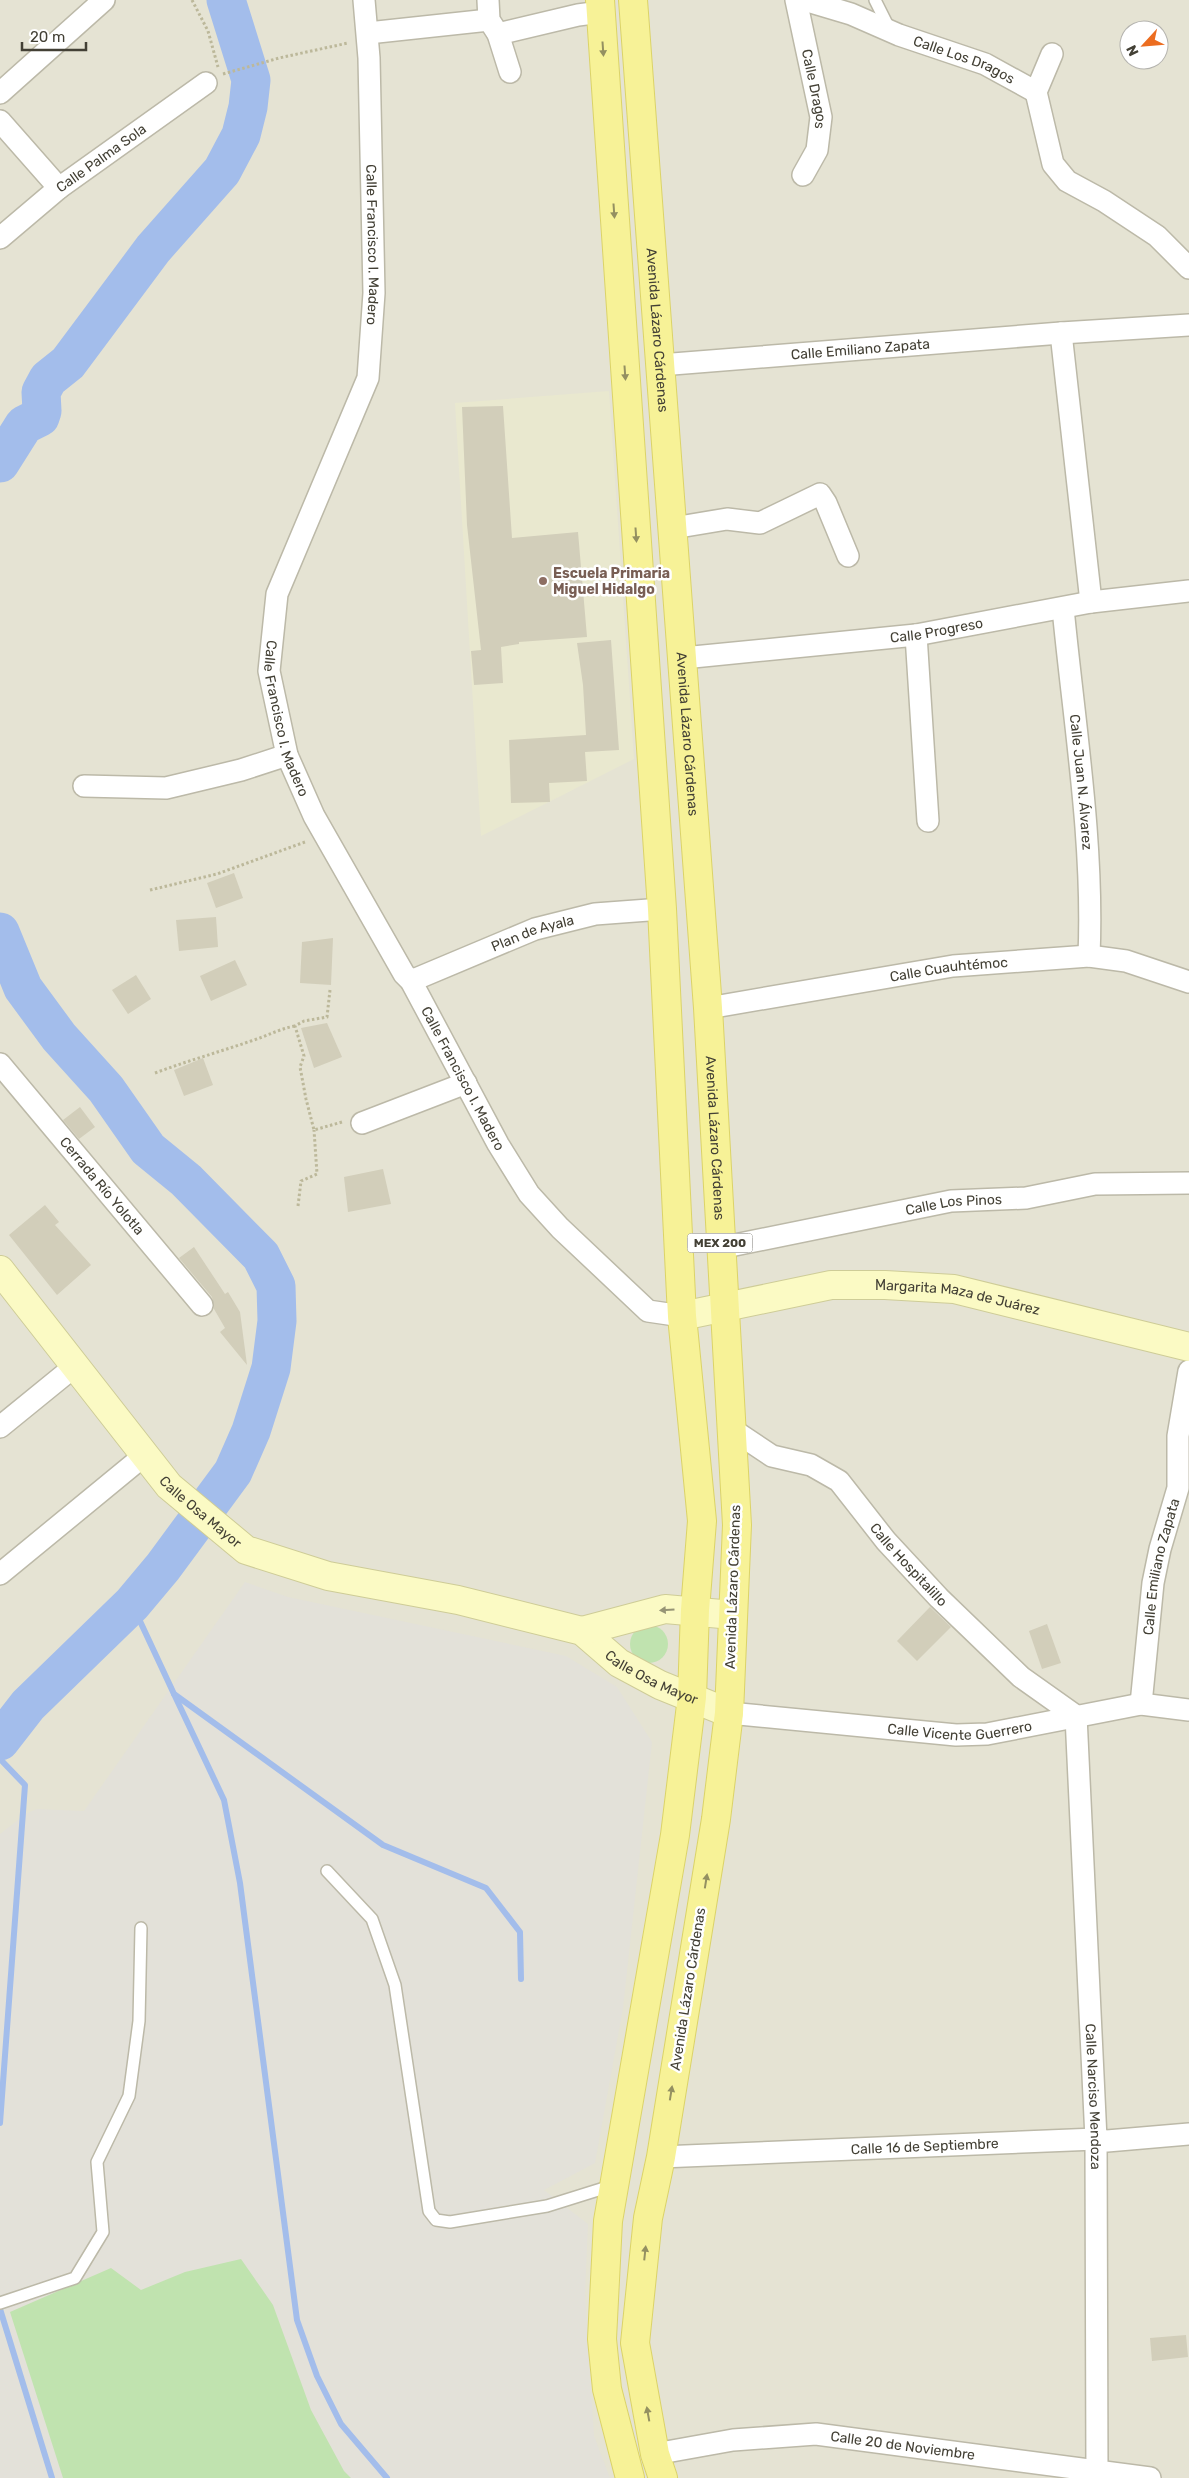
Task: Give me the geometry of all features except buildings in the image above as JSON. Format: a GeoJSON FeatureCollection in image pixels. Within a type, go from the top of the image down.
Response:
{"type":"FeatureCollection","features":[{"type":"Feature","properties":{"kind":"main road","name":"Avenida Lázaro Cárdenas"},"geometry":{"type":"LineString","coordinates":[[633,0],[708,1008],[720,1248],[738,1525],[729,1713],[716,1819],[661,2157],[648,2218],[635,2343],[659,2466]]}},
{"type":"Feature","properties":{"kind":"main road","name":"MEX 200"},"geometry":{"type":"LineString","coordinates":[[600,6],[662,909],[682,1316],[702,1520],[695,1610],[692,1697],[675,1835],[608,2221],[602,2339],[606,2389],[630,2478]]}},
{"type":"Feature","properties":{"kind":"main road","name":"Calle Osa Mayor"},"geometry":{"type":"LineString","coordinates":[[0,1270],[170,1486],[246,1550],[328,1576],[458,1600],[582,1631],[619,1663],[660,1685],[729,1713]]}},
{"type":"Feature","properties":{"kind":"main road","name":"Margarita Maza de Juárez"},"geometry":{"type":"LineString","coordinates":[[682,1316],[724,1305],[831,1286],[885,1285],[954,1289],[1189,1347]]}},
{"type":"Feature","properties":{"kind":"main road","name":"Calle Osa Mayor"},"geometry":{"type":"LineString","coordinates":[[582,1631],[665,1609],[695,1610],[733,1615]]}},
{"type":"Feature","properties":{"kind":"street"},"geometry":{"type":"LineString","coordinates":[[0,93],[104,0]]}},
{"type":"Feature","properties":{"kind":"street","name":"Calle Francisco I. Madero"},"geometry":{"type":"LineString","coordinates":[[364,0],[368,36],[374,293],[368,378],[278,594],[269,671],[287,755],[323,831],[404,974],[411,981],[498,1144],[529,1194],[560,1228],[648,1311],[682,1316]]}},
{"type":"Feature","properties":{"kind":"street","name":"Calle Dragos"},"geometry":{"type":"LineString","coordinates":[[796,0],[821,117],[817,150],[802,175]]}},
{"type":"Feature","properties":{"kind":"street","name":"Calle Los Dragos"},"geometry":{"type":"LineString","coordinates":[[804,0],[851,14],[899,35],[986,64],[1036,92]]}},
{"type":"Feature","properties":{"kind":"street"},"geometry":{"type":"LineString","coordinates":[[368,36],[492,18],[578,15],[600,6]]}},
{"type":"Feature","properties":{"kind":"street"},"geometry":{"type":"LineString","coordinates":[[492,18],[510,72]]}},
{"type":"Feature","properties":{"kind":"street"},"geometry":{"type":"LineString","coordinates":[[1052,54],[1036,92],[1053,164],[1067,181],[1104,201],[1156,236],[1189,268]]}},
{"type":"Feature","properties":{"kind":"street","name":"Calle Palma Sola"},"geometry":{"type":"LineString","coordinates":[[0,238],[59,188],[213,79]]}},
{"type":"Feature","properties":{"kind":"street"},"geometry":{"type":"LineString","coordinates":[[0,121],[59,188]]}},
{"type":"Feature","properties":{"kind":"street","name":"Calle Emiliano Zapata"},"geometry":{"type":"LineString","coordinates":[[660,365],[1189,324]]}},
{"type":"Feature","properties":{"kind":"street"},"geometry":{"type":"LineString","coordinates":[[1061,333],[1091,602]]}},
{"type":"Feature","properties":{"kind":"street"},"geometry":{"type":"LineString","coordinates":[[673,528],[727,519],[760,523],[820,494],[826,503],[848,556]]}},
{"type":"Feature","properties":{"kind":"street","name":"Calle Progreso"},"geometry":{"type":"LineString","coordinates":[[683,658],[916,635],[1091,602],[1189,590]]}},
{"type":"Feature","properties":{"kind":"street","name":"Calle Juan N. Álvarez"},"geometry":{"type":"LineString","coordinates":[[1063,608],[1087,854],[1091,908],[1089,956]]}},
{"type":"Feature","properties":{"kind":"street"},"geometry":{"type":"LineString","coordinates":[[916,635],[928,821]]}},
{"type":"Feature","properties":{"kind":"street"},"geometry":{"type":"LineString","coordinates":[[84,786],[166,788],[241,770],[287,755]]}},
{"type":"Feature","properties":{"kind":"street","name":"Plan de Ayala"},"geometry":{"type":"LineString","coordinates":[[411,981],[535,929],[595,914],[662,909]]}},
{"type":"Feature","properties":{"kind":"street","name":"Calle Cuauhtémoc"},"geometry":{"type":"LineString","coordinates":[[708,1008],[953,966],[1089,956],[1126,961],[1189,982]]}},
{"type":"Feature","properties":{"kind":"street","name":"Cerrada Río Yolotla"},"geometry":{"type":"LineString","coordinates":[[0,1065],[202,1305]]}},
{"type":"Feature","properties":{"kind":"street"},"geometry":{"type":"LineString","coordinates":[[362,1123],[466,1083]]}},
{"type":"Feature","properties":{"kind":"street","name":"Calle Los Pinos"},"geometry":{"type":"LineString","coordinates":[[720,1248],[951,1201],[1026,1198],[1095,1184],[1189,1183]]}},
{"type":"Feature","properties":{"kind":"street"},"geometry":{"type":"LineString","coordinates":[[0,1427],[75,1366]]}},
{"type":"Feature","properties":{"kind":"street","name":"Calle Emiliano Zapata"},"geometry":{"type":"LineString","coordinates":[[1141,1704],[1154,1583],[1160,1548],[1178,1488],[1178,1436],[1189,1371]]}},
{"type":"Feature","properties":{"kind":"street","name":"Calle Hospitalillo"},"geometry":{"type":"LineString","coordinates":[[733,1430],[772,1456],[811,1466],[839,1482],[886,1541],[939,1598],[1021,1676],[1076,1716]]}},
{"type":"Feature","properties":{"kind":"street"},"geometry":{"type":"LineString","coordinates":[[0,1574],[146,1454]]}},
{"type":"Feature","properties":{"kind":"street","name":"Calle Vicente Guerrero"},"geometry":{"type":"LineString","coordinates":[[729,1713],[956,1735],[987,1734],[1141,1704],[1189,1710]]}},
{"type":"Feature","properties":{"kind":"street","name":"Calle Narciso Mendoza"},"geometry":{"type":"LineString","coordinates":[[1076,1716],[1096,2139],[1097,2474]]}},
{"type":"Feature","properties":{"kind":"street","name":"Calle 16 de Septiembre"},"geometry":{"type":"LineString","coordinates":[[661,2157],[1107,2140],[1189,2134]]}},
{"type":"Feature","properties":{"kind":"street","name":"Calle 20 de Noviembre"},"geometry":{"type":"LineString","coordinates":[[659,2466],[733,2440],[816,2434],[1097,2474],[1150,2478]]}},
{"type":"Feature","properties":{"kind":"lane"},"geometry":{"type":"LineString","coordinates":[[875,0],[890,30]]}},
{"type":"Feature","properties":{"kind":"lane"},"geometry":{"type":"LineString","coordinates":[[327,1871],[372,1920],[395,1985],[429,2211],[436,2220],[450,2222],[546,2206],[614,2185]]}},
{"type":"Feature","properties":{"kind":"lane"},"geometry":{"type":"LineString","coordinates":[[4,2302],[75,2278],[103,2232],[97,2162],[129,2096],[139,2021],[141,1928]]}},
{"type":"Feature","properties":{"kind":"path"},"geometry":{"type":"LineString","coordinates":[[192,0],[208,31],[213,79]]}},
{"type":"Feature","properties":{"kind":"path"},"geometry":{"type":"LineString","coordinates":[[238,71],[279,58],[368,36]]}},
{"type":"Feature","properties":{"kind":"path"},"geometry":{"type":"LineString","coordinates":[[150,890],[217,874],[303,843],[323,831]]}},
{"type":"Feature","properties":{"kind":"path"},"geometry":{"type":"LineString","coordinates":[[155,1073],[210,1053],[253,1041],[279,1029],[296,1026],[304,1021],[327,1017],[330,990]]}},
{"type":"Feature","properties":{"kind":"path"},"geometry":{"type":"LineString","coordinates":[[296,1026],[304,1056],[300,1067],[314,1130],[317,1174],[301,1181],[298,1206]]}},
{"type":"Feature","properties":{"kind":"path"},"geometry":{"type":"LineString","coordinates":[[314,1130],[354,1118],[362,1123]]}},
{"type":"Feature","properties":{"kind":"shaded area"},"geometry":{"type":"Polygon","coordinates":[[[0,0],[1189,0],[1189,2478],[0,2478],[0,0]]]}},
{"type":"Feature","properties":{"kind":"shaded area","name":"Escuela Primaria Miguel Hidalgo"},"geometry":{"type":"Polygon","coordinates":[[[609,391],[634,759],[481,836],[455,403],[609,391]]]}},
{"type":"Feature","properties":{"kind":"shaded area"},"geometry":{"type":"Polygon","coordinates":[[[245,1582],[288,1597],[566,1656],[617,1687],[652,1742],[623,2008],[595,2163],[544,2190],[588,2224],[585,2295],[594,2436],[610,2478],[0,2478],[0,1834],[27,1813],[37,1809],[84,1811],[245,1582]]]}},
{"type":"Feature","properties":{"kind":"green space"},"geometry":{"type":"Polygon","coordinates":[[[649,1625],[656,1626],[662,1631],[667,1637],[667,1651],[662,1657],[656,1662],[649,1663],[642,1662],[636,1657],[631,1651],[630,1644],[631,1637],[636,1631],[642,1626],[649,1625]]]}},
{"type":"Feature","properties":{"kind":"green space"},"geometry":{"type":"Polygon","coordinates":[[[241,2259],[273,2305],[311,2410],[344,2471],[351,2478],[63,2478],[10,2312],[111,2268],[141,2290],[185,2272],[241,2259]]]}},
{"type":"Feature","properties":{"kind":"waterway"},"geometry":{"type":"LineString","coordinates":[[0,463],[24,425],[40,417],[42,411],[41,392],[48,379],[68,363],[153,249],[222,171],[241,135],[248,107],[251,80],[226,0]]}},
{"type":"Feature","properties":{"kind":"waterway"},"geometry":{"type":"LineString","coordinates":[[0,932],[23,988],[59,1037],[106,1089],[148,1149],[186,1180],[261,1256],[276,1286],[277,1321],[271,1368],[251,1431],[233,1472],[163,1567],[132,1604],[28,1705],[0,1741]]}},
{"type":"Feature","properties":{"kind":"waterway"},"geometry":{"type":"LineString","coordinates":[[132,1604],[174,1694],[383,1845],[486,1888],[520,1932],[521,1979]]}},
{"type":"Feature","properties":{"kind":"waterway"},"geometry":{"type":"LineString","coordinates":[[174,1694],[224,1800],[240,1883],[297,2320],[317,2376],[341,2424],[387,2478]]}},
{"type":"Feature","properties":{"kind":"waterway"},"geometry":{"type":"LineString","coordinates":[[0,1759],[25,1785],[0,2123]]}},
{"type":"Feature","properties":{"kind":"waterway"},"geometry":{"type":"LineString","coordinates":[[0,2309],[52,2478]]}},
{"type":"Feature","properties":{"kind":"place","name":"Escuela Primaria Miguel Hidalgo"},"geometry":{"type":"Point","coordinates":[543,581]}}]}
